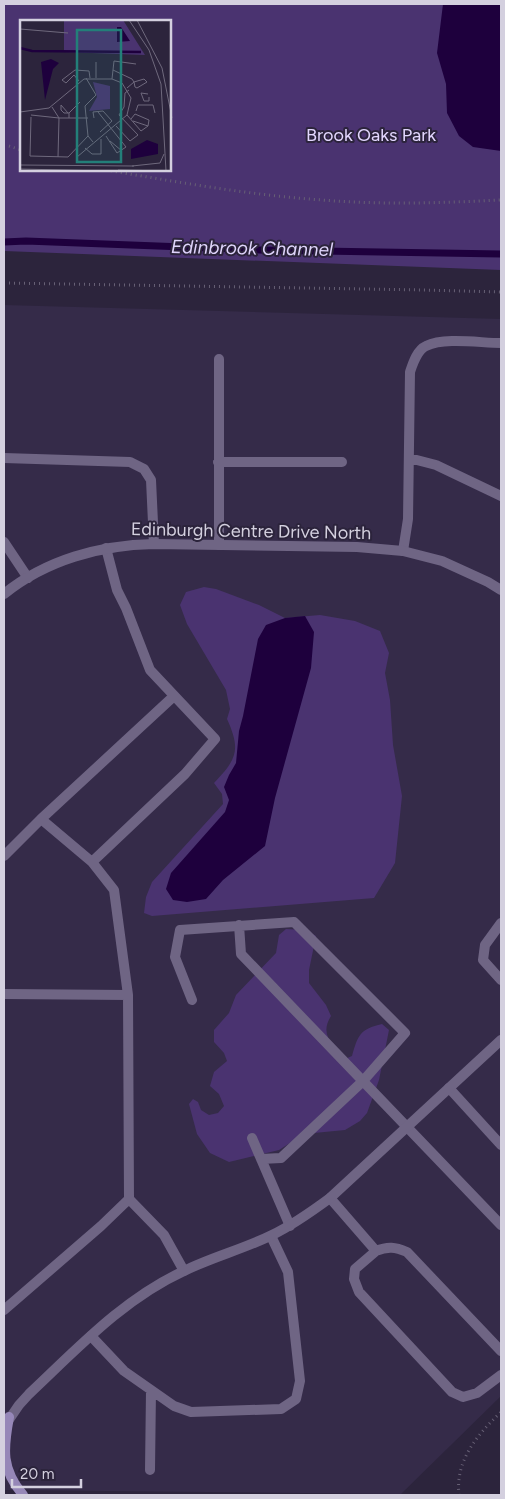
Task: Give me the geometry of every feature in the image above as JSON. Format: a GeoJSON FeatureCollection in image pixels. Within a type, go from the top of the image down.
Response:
{"type":"FeatureCollection","features":[{"type":"Feature","properties":{"kind":"main road"},"geometry":{"type":"LineString","coordinates":[[10,1418],[5,1444],[6,1466],[17,1488],[23,1495]]}},
{"type":"Feature","properties":{"kind":"street"},"geometry":{"type":"LineString","coordinates":[[403,551],[408,519],[410,372],[415,359],[425,346],[445,342],[501,343]]}},
{"type":"Feature","properties":{"kind":"street"},"geometry":{"type":"LineString","coordinates":[[219,359],[219,545]]}},
{"type":"Feature","properties":{"kind":"street"},"geometry":{"type":"LineString","coordinates":[[4,458],[130,462],[144,469],[151,480],[154,544]]}},
{"type":"Feature","properties":{"kind":"street"},"geometry":{"type":"LineString","coordinates":[[408,458],[436,466],[501,496]]}},
{"type":"Feature","properties":{"kind":"street"},"geometry":{"type":"LineString","coordinates":[[218,462],[342,462]]}},
{"type":"Feature","properties":{"kind":"street"},"geometry":{"type":"LineString","coordinates":[[4,542],[28,578]]}},
{"type":"Feature","properties":{"kind":"street","name":"Edinburgh Centre Drive North"},"geometry":{"type":"LineString","coordinates":[[4,594],[28,578],[64,560],[106,548],[130,544],[357,547],[403,551],[450,564],[501,590]]}},
{"type":"Feature","properties":{"kind":"street"},"geometry":{"type":"LineString","coordinates":[[92,862],[185,774],[215,739],[150,670],[117,590],[106,548]]}},
{"type":"Feature","properties":{"kind":"street"},"geometry":{"type":"LineString","coordinates":[[4,856],[41,818],[174,696]]}},
{"type":"Feature","properties":{"kind":"street"},"geometry":{"type":"LineString","coordinates":[[41,818],[92,862],[114,890],[128,995],[129,1199],[164,1235],[184,1271]]}},
{"type":"Feature","properties":{"kind":"street"},"geometry":{"type":"LineString","coordinates":[[192,1000],[176,957],[180,930],[294,922],[405,1033],[363,1081],[281,1158],[261,1160]]}},
{"type":"Feature","properties":{"kind":"street"},"geometry":{"type":"LineString","coordinates":[[501,923],[485,945],[483,960],[501,980]]}},
{"type":"Feature","properties":{"kind":"street"},"geometry":{"type":"LineString","coordinates":[[238,926],[241,954],[501,1226]]}},
{"type":"Feature","properties":{"kind":"street"},"geometry":{"type":"LineString","coordinates":[[4,994],[128,995]]}},
{"type":"Feature","properties":{"kind":"street"},"geometry":{"type":"LineString","coordinates":[[4,1427],[29,1394],[91,1336],[129,1304],[184,1271],[271,1236],[290,1226],[330,1198],[501,1040]]}},
{"type":"Feature","properties":{"kind":"street"},"geometry":{"type":"LineString","coordinates":[[450,1088],[501,1145]]}},
{"type":"Feature","properties":{"kind":"street"},"geometry":{"type":"LineString","coordinates":[[252,1138],[290,1226]]}},
{"type":"Feature","properties":{"kind":"street"},"geometry":{"type":"LineString","coordinates":[[330,1198],[376,1251]]}},
{"type":"Feature","properties":{"kind":"street"},"geometry":{"type":"LineString","coordinates":[[4,1310],[101,1226],[129,1199]]}},
{"type":"Feature","properties":{"kind":"street"},"geometry":{"type":"LineString","coordinates":[[91,1336],[124,1371],[174,1406],[191,1412],[280,1409],[296,1399],[300,1381],[288,1272],[271,1236]]}},
{"type":"Feature","properties":{"kind":"street"},"geometry":{"type":"LineString","coordinates":[[501,1351],[407,1252],[397,1247],[387,1246],[376,1251],[355,1269],[354,1278],[360,1292],[452,1392],[464,1397],[477,1394],[501,1374]]}},
{"type":"Feature","properties":{"kind":"street"},"geometry":{"type":"LineString","coordinates":[[150,1470],[151,1390]]}},
{"type":"Feature","properties":{"kind":"path"},"geometry":{"type":"LineString","coordinates":[[9,146],[20,150]]}},
{"type":"Feature","properties":{"kind":"path"},"geometry":{"type":"LineString","coordinates":[[112,171],[222,190],[322,200],[422,204],[501,200]]}},
{"type":"Feature","properties":{"kind":"path"},"geometry":{"type":"LineString","coordinates":[[4,283],[501,292]]}},
{"type":"Feature","properties":{"kind":"path"},"geometry":{"type":"LineString","coordinates":[[459,1495],[458,1486],[464,1459],[483,1429],[501,1412]]}},
{"type":"Feature","properties":{"kind":"shaded area"},"geometry":{"type":"Polygon","coordinates":[[[443,4],[501,4],[501,151],[473,147],[459,136],[447,113],[446,84],[437,53],[443,4]]]}},
{"type":"Feature","properties":{"kind":"shaded area"},"geometry":{"type":"Polygon","coordinates":[[[4,305],[501,319],[501,1396],[401,1494],[4,1490],[4,305]]]}},
{"type":"Feature","properties":{"kind":"shaded area"},"geometry":{"type":"Polygon","coordinates":[[[305,616],[314,632],[311,668],[275,798],[265,846],[223,880],[206,899],[187,902],[173,900],[166,889],[171,873],[225,812],[229,800],[224,787],[236,763],[239,731],[258,639],[266,625],[285,618],[305,616]]]}},
{"type":"Feature","properties":{"kind":"green space","name":"Brook Oaks Park"},"geometry":{"type":"Polygon","coordinates":[[[4,4],[501,4],[501,270],[4,251],[4,4]]]}},
{"type":"Feature","properties":{"kind":"green space"},"geometry":{"type":"Polygon","coordinates":[[[204,587],[216,589],[259,605],[285,618],[320,615],[355,621],[380,631],[389,653],[385,673],[390,700],[393,745],[402,796],[395,863],[374,898],[152,916],[144,913],[146,897],[152,882],[223,804],[222,794],[214,783],[228,767],[234,754],[234,739],[227,719],[230,709],[226,690],[187,624],[180,605],[186,592],[204,587]]]}},
{"type":"Feature","properties":{"kind":"green space"},"geometry":{"type":"Polygon","coordinates":[[[286,929],[305,930],[316,936],[309,970],[309,983],[326,1005],[331,1016],[326,1029],[327,1034],[332,1044],[345,1059],[352,1056],[358,1038],[364,1031],[382,1024],[389,1030],[379,1080],[367,1113],[360,1121],[345,1130],[314,1133],[293,1141],[279,1150],[229,1162],[210,1153],[197,1134],[189,1104],[193,1099],[198,1102],[201,1110],[209,1115],[218,1113],[224,1106],[219,1094],[210,1086],[214,1072],[227,1061],[224,1053],[214,1042],[214,1030],[229,1013],[236,995],[276,953],[279,935],[286,929]]]}},
{"type":"Feature","properties":{"kind":"waterway","name":"Edinbrook Channel"},"geometry":{"type":"LineString","coordinates":[[4,242],[26,241],[260,250],[501,254]]}}]}
